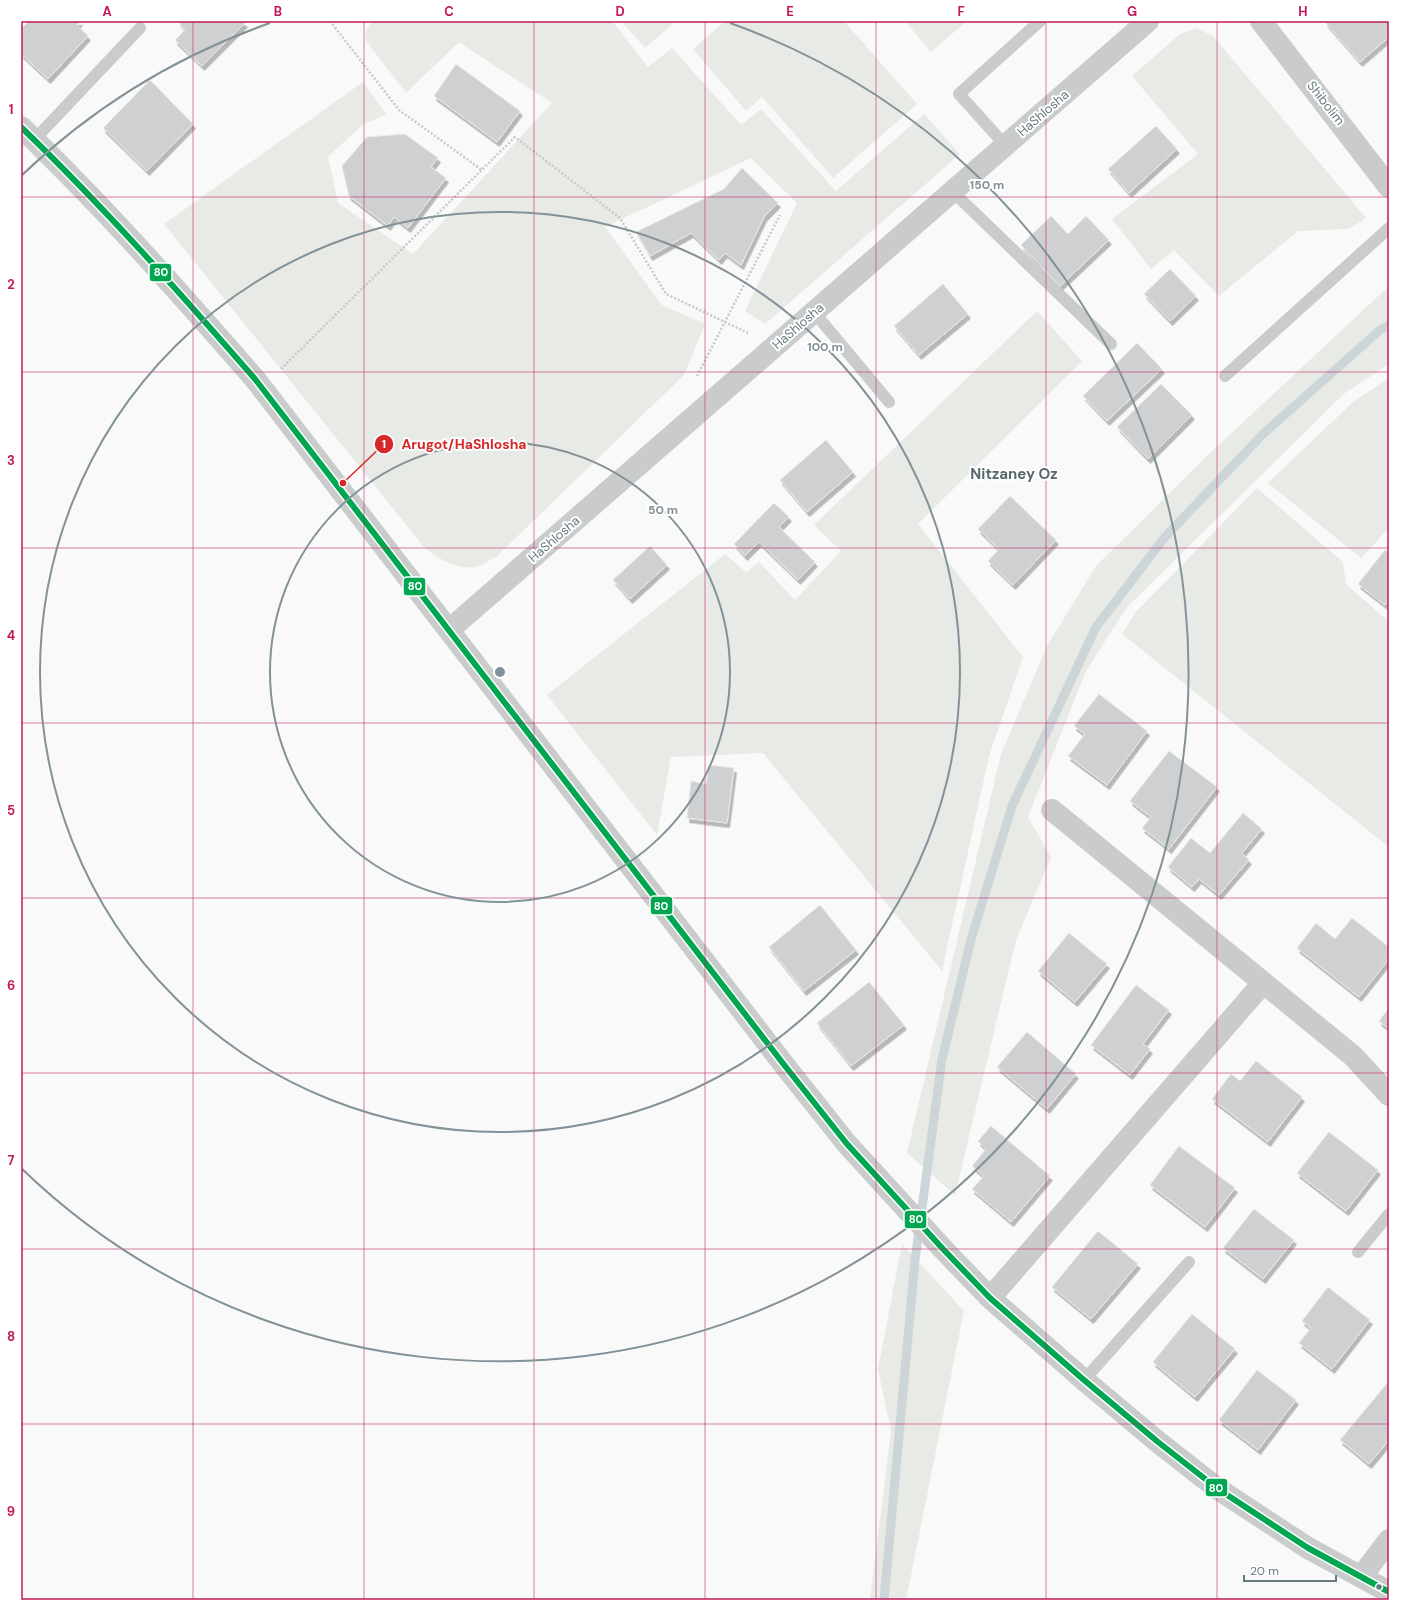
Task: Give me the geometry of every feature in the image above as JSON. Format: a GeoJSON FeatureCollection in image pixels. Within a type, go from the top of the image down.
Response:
{"type":"FeatureCollection","features":[{"type":"Feature","properties":{"kind":"street","name":"HaShlosha"},"geometry":{"type":"LineString","coordinates":[[449,630],[1148,21]]}},
{"type":"Feature","properties":{"kind":"street","name":"Shibolim"},"geometry":{"type":"LineString","coordinates":[[1266,23],[1389,187]]}},
{"type":"Feature","properties":{"kind":"street"},"geometry":{"type":"LineString","coordinates":[[28,134],[72,177],[163,274],[262,389],[847,1144],[892,1195],[990,1298],[1158,1442],[1218,1488],[1308,1548],[1389,1592]]}},
{"type":"Feature","properties":{"kind":"street"},"geometry":{"type":"LineString","coordinates":[[1052,810],[1352,1056],[1389,1095]]}},
{"type":"Feature","properties":{"kind":"street"},"geometry":{"type":"LineString","coordinates":[[990,1298],[1263,983]]}},
{"type":"Feature","properties":{"kind":"street"},"geometry":{"type":"LineString","coordinates":[[1361,1578],[1389,1540]]}},
{"type":"Feature","properties":{"kind":"lane"},"geometry":{"type":"LineString","coordinates":[[1005,145],[959,94],[1040,21]]}},
{"type":"Feature","properties":{"kind":"lane"},"geometry":{"type":"LineString","coordinates":[[28,134],[140,28]]}},
{"type":"Feature","properties":{"kind":"lane"},"geometry":{"type":"LineString","coordinates":[[952,191],[1111,344]]}},
{"type":"Feature","properties":{"kind":"lane"},"geometry":{"type":"LineString","coordinates":[[1226,376],[1389,228]]}},
{"type":"Feature","properties":{"kind":"lane"},"geometry":{"type":"LineString","coordinates":[[814,312],[888,402]]}},
{"type":"Feature","properties":{"kind":"lane"},"geometry":{"type":"LineString","coordinates":[[1358,1252],[1389,1214]]}},
{"type":"Feature","properties":{"kind":"lane"},"geometry":{"type":"LineString","coordinates":[[1084,1380],[1189,1262]]}},
{"type":"Feature","properties":{"kind":"path"},"geometry":{"type":"LineString","coordinates":[[330,21],[399,110],[482,170]]}},
{"type":"Feature","properties":{"kind":"path"},"geometry":{"type":"LineString","coordinates":[[262,389],[515,137],[620,218],[666,294],[776,346]]}},
{"type":"Feature","properties":{"kind":"path"},"geometry":{"type":"LineString","coordinates":[[696,379],[780,215]]}},
{"type":"Feature","properties":{"kind":"shaded area"},"geometry":{"type":"Polygon","coordinates":[[[372,21],[612,21],[648,67],[672,48],[741,125],[761,109],[836,191],[924,114],[960,154],[765,324],[745,311],[797,203],[751,158],[605,227],[662,305],[705,324],[684,375],[496,557],[476,567],[462,567],[441,559],[424,547],[164,224],[363,82],[386,114],[361,126],[328,157],[338,203],[413,254],[552,103],[459,42],[406,93],[367,42],[365,33],[372,21]]]}},
{"type":"Feature","properties":{"kind":"shaded area"},"geometry":{"type":"Polygon","coordinates":[[[621,21],[676,21],[645,48],[621,21]]]}},
{"type":"Feature","properties":{"kind":"shaded area"},"geometry":{"type":"Polygon","coordinates":[[[725,21],[844,21],[917,104],[833,178],[762,97],[746,111],[693,49],[725,21]]]}},
{"type":"Feature","properties":{"kind":"shaded area"},"geometry":{"type":"Polygon","coordinates":[[[905,21],[967,21],[931,52],[905,21]]]}},
{"type":"Feature","properties":{"kind":"shaded area"},"geometry":{"type":"Polygon","coordinates":[[[1196,28],[1213,36],[1366,218],[1349,229],[1298,231],[1219,296],[1174,250],[1151,269],[1112,219],[1198,154],[1132,76],[1179,35],[1196,28]]]}},
{"type":"Feature","properties":{"kind":"shaded area"},"geometry":{"type":"Polygon","coordinates":[[[1389,286],[1389,364],[1345,393],[1127,607],[1086,671],[1028,817],[1051,857],[1016,940],[955,1195],[907,1153],[1001,754],[1047,646],[1096,566],[1207,456],[1389,286]]]}},
{"type":"Feature","properties":{"kind":"shaded area"},"geometry":{"type":"Polygon","coordinates":[[[1037,311],[1082,361],[918,524],[1023,657],[989,756],[942,971],[763,753],[671,757],[657,835],[547,695],[725,554],[746,572],[759,562],[795,600],[841,551],[814,525],[1037,311]]]}},
{"type":"Feature","properties":{"kind":"shaded area"},"geometry":{"type":"Polygon","coordinates":[[[1389,378],[1389,528],[1361,558],[1268,483],[1352,403],[1389,378]]]}},
{"type":"Feature","properties":{"kind":"shaded area"},"geometry":{"type":"Polygon","coordinates":[[[1257,488],[1343,562],[1346,584],[1389,622],[1389,847],[1122,634],[1135,613],[1257,488]]]}},
{"type":"Feature","properties":{"kind":"shaded area"},"geometry":{"type":"Polygon","coordinates":[[[902,1244],[964,1311],[906,1600],[870,1600],[891,1431],[878,1369],[902,1244]]]}},
{"type":"Feature","properties":{"kind":"building"},"geometry":{"type":"Polygon","coordinates":[[[29,21],[80,21],[77,25],[88,36],[48,79],[21,54],[21,29],[29,21]]]}},
{"type":"Feature","properties":{"kind":"building"},"geometry":{"type":"Polygon","coordinates":[[[178,21],[242,21],[245,23],[202,66],[175,40],[185,30],[178,21]]]}},
{"type":"Feature","properties":{"kind":"building"},"geometry":{"type":"Polygon","coordinates":[[[1389,21],[1389,37],[1360,62],[1325,22],[1389,21]]]}},
{"type":"Feature","properties":{"kind":"building"},"geometry":{"type":"Polygon","coordinates":[[[456,64],[520,111],[497,142],[434,96],[456,64]]]}},
{"type":"Feature","properties":{"kind":"building"},"geometry":{"type":"Polygon","coordinates":[[[150,80],[193,124],[147,171],[103,128],[150,80]]]}},
{"type":"Feature","properties":{"kind":"building"},"geometry":{"type":"Polygon","coordinates":[[[1156,126],[1177,149],[1129,193],[1108,169],[1156,126]]]}},
{"type":"Feature","properties":{"kind":"building"},"geometry":{"type":"Polygon","coordinates":[[[405,134],[438,158],[431,167],[446,178],[408,228],[394,217],[388,226],[349,196],[342,166],[367,137],[405,134]]]}},
{"type":"Feature","properties":{"kind":"building"},"geometry":{"type":"Polygon","coordinates":[[[742,168],[778,203],[764,217],[741,265],[725,253],[719,260],[691,233],[650,256],[636,232],[724,189],[742,168]]]}},
{"type":"Feature","properties":{"kind":"building"},"geometry":{"type":"Polygon","coordinates":[[[1051,216],[1068,234],[1086,216],[1109,240],[1060,286],[1021,245],[1051,216]]]}},
{"type":"Feature","properties":{"kind":"building"},"geometry":{"type":"Polygon","coordinates":[[[1170,269],[1196,296],[1170,321],[1144,294],[1170,269]]]}},
{"type":"Feature","properties":{"kind":"building"},"geometry":{"type":"Polygon","coordinates":[[[943,284],[968,314],[919,355],[894,326],[943,284]]]}},
{"type":"Feature","properties":{"kind":"building"},"geometry":{"type":"Polygon","coordinates":[[[1137,343],[1162,369],[1107,421],[1083,396],[1137,343]]]}},
{"type":"Feature","properties":{"kind":"building"},"geometry":{"type":"Polygon","coordinates":[[[1161,384],[1192,415],[1148,459],[1117,427],[1161,384]]]}},
{"type":"Feature","properties":{"kind":"building"},"geometry":{"type":"Polygon","coordinates":[[[826,440],[853,472],[807,512],[780,480],[826,440]]]}},
{"type":"Feature","properties":{"kind":"building"},"geometry":{"type":"Polygon","coordinates":[[[1010,496],[1056,540],[1013,585],[988,561],[999,549],[978,529],[1010,496]]]}},
{"type":"Feature","properties":{"kind":"building"},"geometry":{"type":"Polygon","coordinates":[[[774,503],[789,517],[779,527],[815,562],[798,580],[759,542],[745,556],[734,544],[774,503]]]}},
{"type":"Feature","properties":{"kind":"building"},"geometry":{"type":"Polygon","coordinates":[[[650,546],[667,565],[630,599],[613,580],[650,546]]]}},
{"type":"Feature","properties":{"kind":"building"},"geometry":{"type":"Polygon","coordinates":[[[1385,550],[1389,553],[1389,600],[1385,605],[1358,584],[1385,550]]]}},
{"type":"Feature","properties":{"kind":"building"},"geometry":{"type":"Polygon","coordinates":[[[1099,694],[1147,731],[1107,785],[1068,756],[1085,734],[1074,726],[1099,694]]]}},
{"type":"Feature","properties":{"kind":"building"},"geometry":{"type":"Polygon","coordinates":[[[1169,751],[1217,787],[1169,849],[1142,828],[1151,817],[1130,801],[1169,751]]]}},
{"type":"Feature","properties":{"kind":"building"},"geometry":{"type":"Polygon","coordinates":[[[709,765],[734,768],[727,823],[687,818],[691,781],[706,784],[709,765]]]}},
{"type":"Feature","properties":{"kind":"building"},"geometry":{"type":"Polygon","coordinates":[[[1243,813],[1262,829],[1242,853],[1249,860],[1219,895],[1199,879],[1192,887],[1168,867],[1191,838],[1210,853],[1243,813]]]}},
{"type":"Feature","properties":{"kind":"building"},"geometry":{"type":"Polygon","coordinates":[[[820,905],[856,950],[804,991],[769,947],[820,905]]]}},
{"type":"Feature","properties":{"kind":"building"},"geometry":{"type":"Polygon","coordinates":[[[1352,918],[1389,947],[1389,959],[1359,997],[1297,948],[1316,923],[1335,939],[1352,918]]]}},
{"type":"Feature","properties":{"kind":"building"},"geometry":{"type":"Polygon","coordinates":[[[1069,933],[1107,964],[1075,1002],[1038,971],[1069,933]]]}},
{"type":"Feature","properties":{"kind":"building"},"geometry":{"type":"Polygon","coordinates":[[[869,982],[904,1025],[851,1066],[817,1023],[869,982]]]}},
{"type":"Feature","properties":{"kind":"building"},"geometry":{"type":"Polygon","coordinates":[[[1136,985],[1169,1010],[1143,1044],[1150,1049],[1130,1075],[1091,1045],[1136,985]]]}},
{"type":"Feature","properties":{"kind":"building"},"geometry":{"type":"Polygon","coordinates":[[[1389,1008],[1389,1029],[1379,1021],[1389,1008]]]}},
{"type":"Feature","properties":{"kind":"building"},"geometry":{"type":"Polygon","coordinates":[[[1027,1032],[1076,1074],[1047,1109],[997,1067],[1027,1032]]]}},
{"type":"Feature","properties":{"kind":"building"},"geometry":{"type":"Polygon","coordinates":[[[1256,1061],[1302,1097],[1268,1142],[1212,1099],[1231,1074],[1240,1081],[1256,1061]]]}},
{"type":"Feature","properties":{"kind":"building"},"geometry":{"type":"Polygon","coordinates":[[[991,1126],[1050,1176],[1011,1222],[972,1189],[984,1176],[972,1166],[986,1149],[978,1141],[991,1126]]]}},
{"type":"Feature","properties":{"kind":"building"},"geometry":{"type":"Polygon","coordinates":[[[1329,1132],[1378,1170],[1346,1211],[1297,1173],[1329,1132]]]}},
{"type":"Feature","properties":{"kind":"building"},"geometry":{"type":"Polygon","coordinates":[[[1179,1146],[1235,1188],[1205,1227],[1150,1185],[1179,1146]]]}},
{"type":"Feature","properties":{"kind":"building"},"geometry":{"type":"Polygon","coordinates":[[[1254,1209],[1294,1240],[1263,1279],[1223,1248],[1254,1209]]]}},
{"type":"Feature","properties":{"kind":"building"},"geometry":{"type":"Polygon","coordinates":[[[1098,1231],[1138,1264],[1091,1319],[1052,1287],[1098,1231]]]}},
{"type":"Feature","properties":{"kind":"building"},"geometry":{"type":"Polygon","coordinates":[[[1328,1287],[1370,1320],[1332,1369],[1299,1343],[1311,1328],[1302,1321],[1328,1287]]]}},
{"type":"Feature","properties":{"kind":"building"},"geometry":{"type":"Polygon","coordinates":[[[1192,1314],[1235,1349],[1195,1397],[1153,1362],[1192,1314]]]}},
{"type":"Feature","properties":{"kind":"building"},"geometry":{"type":"Polygon","coordinates":[[[1257,1370],[1296,1400],[1258,1450],[1219,1420],[1257,1370]]]}},
{"type":"Feature","properties":{"kind":"building"},"geometry":{"type":"Polygon","coordinates":[[[1389,1381],[1389,1440],[1369,1464],[1340,1440],[1389,1381]]]}},
{"type":"Feature","properties":{"kind":"waterway"},"geometry":{"type":"LineString","coordinates":[[884,1600],[915,1260],[942,1059],[972,936],[1012,806],[1096,627],[1165,537],[1264,433],[1380,330],[1389,325]]}},
{"type":"Feature","properties":{"kind":"transit line","name":"80"},"geometry":{"type":"LineString","coordinates":[[21,127],[112,219],[255,379],[785,1066],[847,1144],[943,1249],[990,1298],[1158,1442],[1218,1489],[1308,1548],[1389,1592]]}},
{"type":"Feature","properties":{"kind":"place","name":"Arugot/HaShlosha"},"geometry":{"type":"Point","coordinates":[343,483]}},
{"type":"Feature","properties":{"kind":"district","name":"Nitzaney Oz"},"geometry":{"type":"Point","coordinates":[1014,474]}}]}
